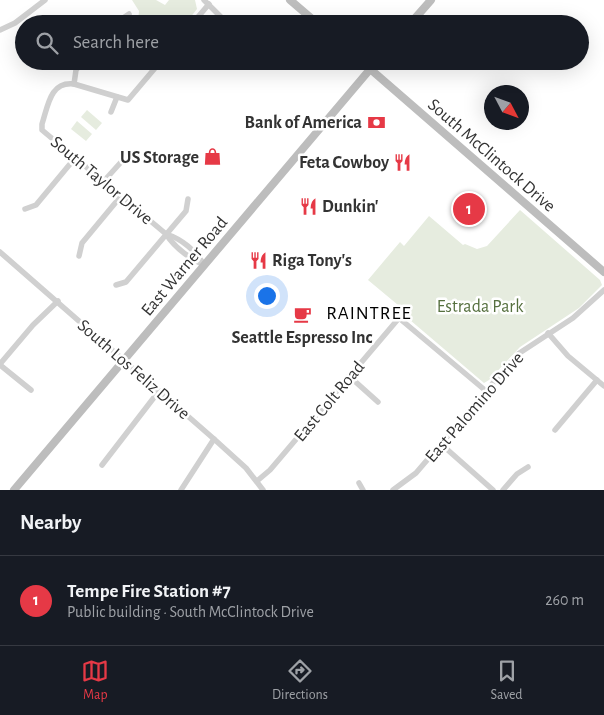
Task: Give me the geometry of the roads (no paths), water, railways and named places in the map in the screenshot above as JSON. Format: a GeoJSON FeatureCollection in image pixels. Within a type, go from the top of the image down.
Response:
{"type":"FeatureCollection","features":[{"type":"Feature","properties":{"kind":"main road"},"geometry":{"type":"LineString","coordinates":[[290,0],[308,15]]}},
{"type":"Feature","properties":{"kind":"main road"},"geometry":{"type":"LineString","coordinates":[[418,15],[431,0]]}},
{"type":"Feature","properties":{"kind":"main road","name":"East Warner Road"},"geometry":{"type":"LineString","coordinates":[[17,489],[123,360],[369,70]]}},
{"type":"Feature","properties":{"kind":"main road","name":"South McClintock Drive"},"geometry":{"type":"LineString","coordinates":[[371,70],[604,272]]}},
{"type":"Feature","properties":{"kind":"street"},"geometry":{"type":"LineString","coordinates":[[25,15],[45,0]]}},
{"type":"Feature","properties":{"kind":"street"},"geometry":{"type":"LineString","coordinates":[[198,15],[206,2],[219,15]]}},
{"type":"Feature","properties":{"kind":"street"},"geometry":{"type":"LineString","coordinates":[[0,30],[15,22]]}},
{"type":"Feature","properties":{"kind":"street"},"geometry":{"type":"LineString","coordinates":[[76,70],[74,84],[128,100],[153,70]]}},
{"type":"Feature","properties":{"kind":"street","name":"South Taylor Drive"},"geometry":{"type":"LineString","coordinates":[[74,84],[61,84],[54,89],[42,124],[42,130],[166,234],[172,243],[193,260],[204,265]]}},
{"type":"Feature","properties":{"kind":"street"},"geometry":{"type":"LineString","coordinates":[[111,112],[117,97]]}},
{"type":"Feature","properties":{"kind":"street"},"geometry":{"type":"LineString","coordinates":[[104,181],[122,161],[134,155]]}},
{"type":"Feature","properties":{"kind":"street"},"geometry":{"type":"LineString","coordinates":[[25,209],[36,205],[75,158]]}},
{"type":"Feature","properties":{"kind":"street"},"geometry":{"type":"LineString","coordinates":[[79,256],[82,243],[121,196]]}},
{"type":"Feature","properties":{"kind":"street"},"geometry":{"type":"LineString","coordinates":[[116,284],[126,282],[186,211],[188,200]]}},
{"type":"Feature","properties":{"kind":"street","name":"South Los Feliz Drive"},"geometry":{"type":"LineString","coordinates":[[0,252],[214,439],[257,481],[263,490]]}},
{"type":"Feature","properties":{"kind":"street","name":"East Palomino Drive"},"geometry":{"type":"LineString","coordinates":[[393,490],[416,473],[518,354],[573,318],[604,290]]}},
{"type":"Feature","properties":{"kind":"street"},"geometry":{"type":"LineString","coordinates":[[31,390],[0,364],[33,325],[58,301]]}},
{"type":"Feature","properties":{"kind":"street","name":"East Colt Road"},"geometry":{"type":"LineString","coordinates":[[257,481],[270,470],[399,318],[486,391]]}},
{"type":"Feature","properties":{"kind":"street"},"geometry":{"type":"LineString","coordinates":[[548,333],[568,356],[604,386]]}},
{"type":"Feature","properties":{"kind":"street"},"geometry":{"type":"LineString","coordinates":[[349,376],[378,402]]}},
{"type":"Feature","properties":{"kind":"street"},"geometry":{"type":"LineString","coordinates":[[556,430],[597,380]]}},
{"type":"Feature","properties":{"kind":"street"},"geometry":{"type":"LineString","coordinates":[[102,465],[159,391]]}},
{"type":"Feature","properties":{"kind":"street"},"geometry":{"type":"LineString","coordinates":[[181,490],[214,439]]}},
{"type":"Feature","properties":{"kind":"street"},"geometry":{"type":"LineString","coordinates":[[441,444],[493,490]]}},
{"type":"Feature","properties":{"kind":"street"},"geometry":{"type":"LineString","coordinates":[[503,490],[518,474],[528,467]]}},
{"type":"Feature","properties":{"kind":"street"},"geometry":{"type":"LineString","coordinates":[[359,483],[363,490]]}},
{"type":"Feature","properties":{"kind":"place","name":"Bank of America"},"geometry":{"type":"Point","coordinates":[376,122]}},
{"type":"Feature","properties":{"kind":"place","name":"US Storage"},"geometry":{"type":"Point","coordinates":[213,157]}},
{"type":"Feature","properties":{"kind":"place","name":"Feta Cowboy"},"geometry":{"type":"Point","coordinates":[403,162]}},
{"type":"Feature","properties":{"kind":"place","name":"Dunkin'"},"geometry":{"type":"Point","coordinates":[308,206]}},
{"type":"Feature","properties":{"kind":"place","name":"Tempe Fire Station #7"},"geometry":{"type":"Point","coordinates":[469,209]}},
{"type":"Feature","properties":{"kind":"place","name":"Riga Tony's"},"geometry":{"type":"Point","coordinates":[258,260]}},
{"type":"Feature","properties":{"kind":"place","name":"Seattle Espresso Inc"},"geometry":{"type":"Point","coordinates":[302,314]}},
{"type":"Feature","properties":{"kind":"district","name":"RAINTREE"},"geometry":{"type":"Point","coordinates":[369,312]}},
{"type":"Feature","properties":{"kind":"park label","name":"Estrada Park"},"geometry":{"type":"Point","coordinates":[480,306]}}]}
